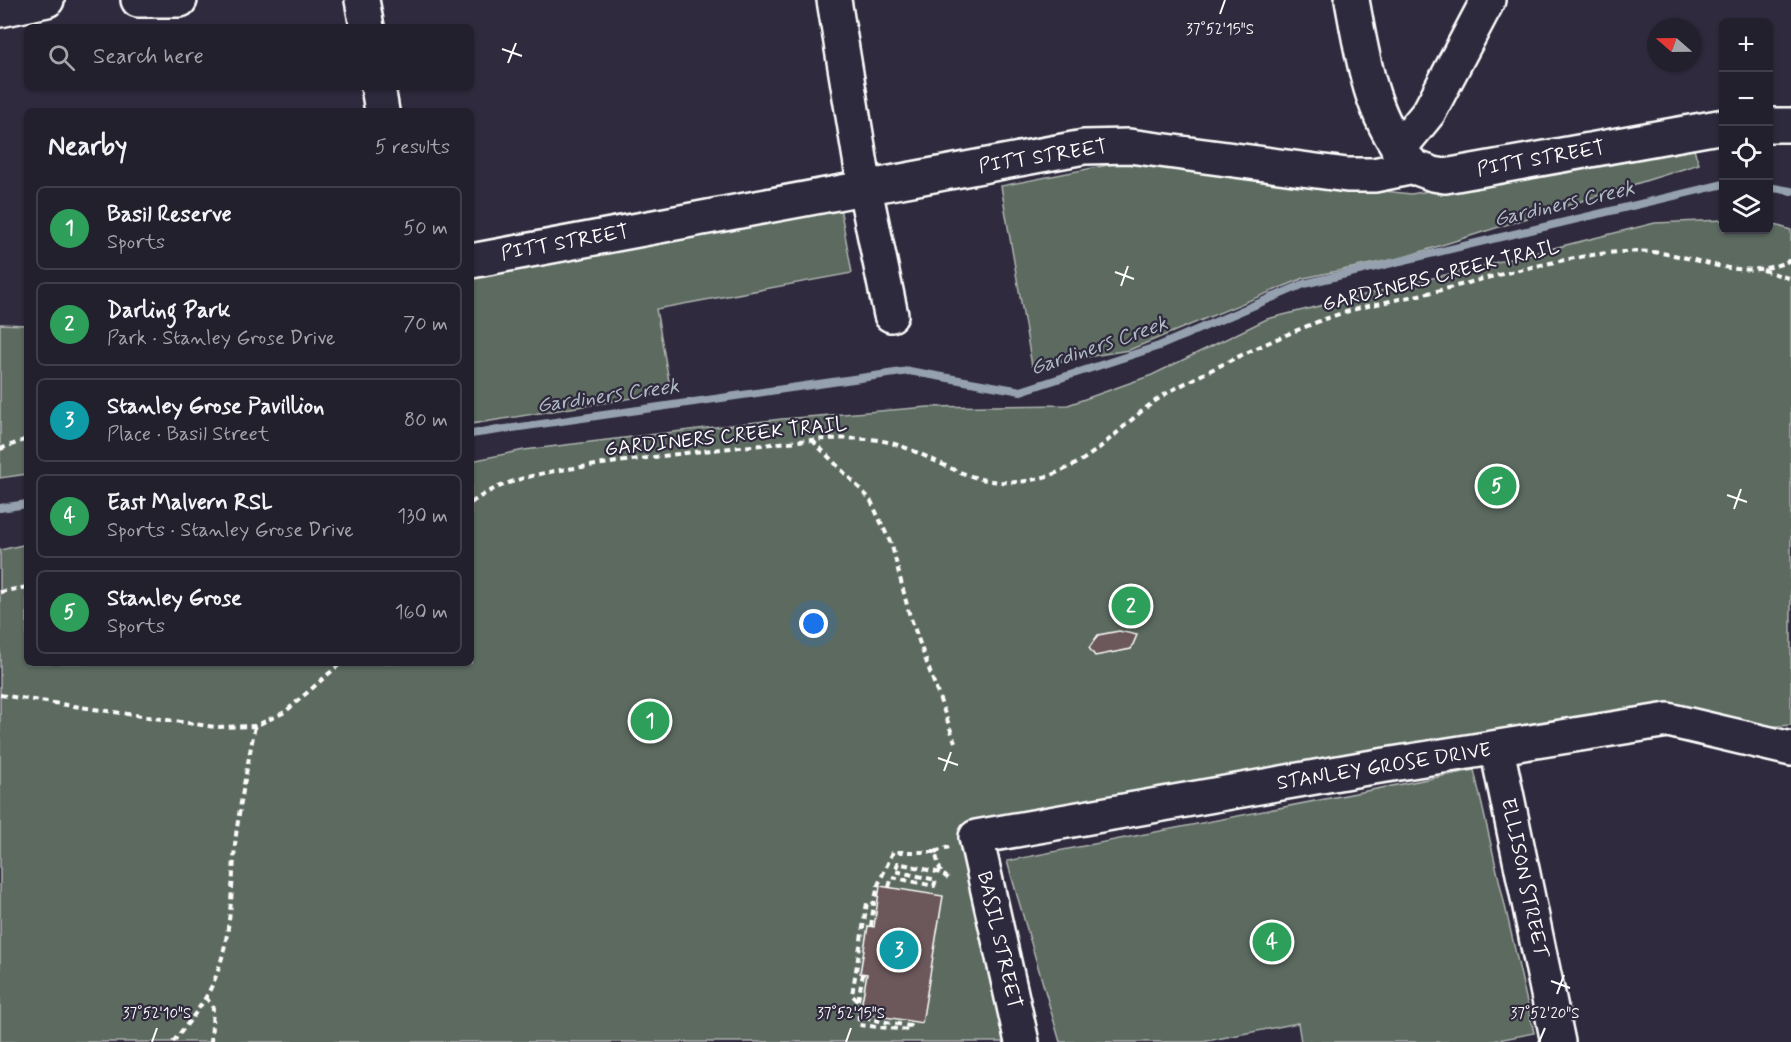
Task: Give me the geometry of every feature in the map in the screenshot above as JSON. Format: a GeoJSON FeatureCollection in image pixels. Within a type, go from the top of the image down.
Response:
{"type":"FeatureCollection","features":[{"type":"Feature","properties":{"kind":"street"},"geometry":{"type":"LineString","coordinates":[[0,10],[47,0]]}},
{"type":"Feature","properties":{"kind":"street"},"geometry":{"type":"LineString","coordinates":[[138,0],[180,0]]}},
{"type":"Feature","properties":{"kind":"street"},"geometry":{"type":"LineString","coordinates":[[362,0],[366,24]]}},
{"type":"Feature","properties":{"kind":"street"},"geometry":{"type":"LineString","coordinates":[[834,0],[866,189],[891,315]]}},
{"type":"Feature","properties":{"kind":"street"},"geometry":{"type":"LineString","coordinates":[[1352,0],[1370,88],[1388,134],[1406,158],[1488,0]]}},
{"type":"Feature","properties":{"kind":"street"},"geometry":{"type":"LineString","coordinates":[[378,90],[382,108]]}},
{"type":"Feature","properties":{"kind":"street"},"geometry":{"type":"LineString","coordinates":[[1773,125],[1791,125]]}},
{"type":"Feature","properties":{"kind":"street","name":"PITT STREET"},"geometry":{"type":"LineString","coordinates":[[474,260],[1057,152],[1104,146],[1182,153],[1347,175],[1374,175],[1406,158],[1432,174],[1445,176],[1719,127]]}},
{"type":"Feature","properties":{"kind":"street","name":"STANLEY GROSE DRIVE"},"geometry":{"type":"LineString","coordinates":[[976,837],[1361,769],[1668,720],[1791,749]]}},
{"type":"Feature","properties":{"kind":"street","name":"ELLISON STREET"},"geometry":{"type":"LineString","coordinates":[[1497,749],[1558,1042]]}},
{"type":"Feature","properties":{"kind":"street","name":"BASIL STREET"},"geometry":{"type":"LineString","coordinates":[[976,837],[1022,1042]]}},
{"type":"Feature","properties":{"kind":"path","name":"GARDINERS CREEK TRAIL"},"geometry":{"type":"LineString","coordinates":[[474,501],[484,493],[520,478],[554,471],[812,440],[870,439],[892,444],[975,478],[1006,482],[1033,480],[1063,471],[1090,456],[1114,438],[1151,402],[1177,387],[1294,332],[1349,311],[1591,255],[1649,252],[1674,255],[1734,271],[1762,270],[1791,260]]}},
{"type":"Feature","properties":{"kind":"path"},"geometry":{"type":"LineString","coordinates":[[1762,270],[1791,279]]}},
{"type":"Feature","properties":{"kind":"path"},"geometry":{"type":"LineString","coordinates":[[0,449],[24,440]]}},
{"type":"Feature","properties":{"kind":"path"},"geometry":{"type":"LineString","coordinates":[[812,440],[870,499],[892,546],[909,613],[955,742]]}},
{"type":"Feature","properties":{"kind":"path"},"geometry":{"type":"LineString","coordinates":[[0,592],[24,588]]}},
{"type":"Feature","properties":{"kind":"path"},"geometry":{"type":"LineString","coordinates":[[0,695],[214,727],[255,726],[285,712],[338,666]]}},
{"type":"Feature","properties":{"kind":"path"},"geometry":{"type":"LineString","coordinates":[[173,1042],[189,1024],[215,979],[227,934],[237,834],[255,726]]}},
{"type":"Feature","properties":{"kind":"path"},"geometry":{"type":"LineString","coordinates":[[871,926],[878,885],[893,852],[935,852],[941,873]]}},
{"type":"Feature","properties":{"kind":"path"},"geometry":{"type":"LineString","coordinates":[[890,887],[892,877],[934,886],[936,880],[895,871],[898,863],[941,873],[952,881]]}},
{"type":"Feature","properties":{"kind":"path"},"geometry":{"type":"LineString","coordinates":[[858,1001],[852,995],[867,903],[874,904]]}},
{"type":"Feature","properties":{"kind":"path"},"geometry":{"type":"LineString","coordinates":[[863,974],[858,1001],[859,1025],[909,1030],[910,1026],[869,1019],[868,1014]]}},
{"type":"Feature","properties":{"kind":"path"},"geometry":{"type":"LineString","coordinates":[[206,997],[213,1008],[211,1042]]}},
{"type":"Feature","properties":{"kind":"green space"},"geometry":{"type":"Polygon","coordinates":[[[1693,147],[1699,164],[1404,257],[1304,278],[1129,350],[1032,366],[1001,186],[1123,162],[1411,194],[1693,147]]]}},
{"type":"Feature","properties":{"kind":"green space"},"geometry":{"type":"Polygon","coordinates":[[[840,207],[852,273],[656,309],[671,392],[474,424],[474,273],[840,207]]]}},
{"type":"Feature","properties":{"kind":"green space"},"geometry":{"type":"Polygon","coordinates":[[[1719,220],[1719,234],[1773,234],[1773,224],[1791,230],[1791,725],[1361,760],[968,842],[1008,1042],[0,1042],[0,550],[24,545],[24,666],[474,666],[474,460],[524,450],[782,419],[928,407],[1068,405],[1152,375],[1267,319],[1655,223],[1719,220]]]}},
{"type":"Feature","properties":{"kind":"green space"},"geometry":{"type":"Polygon","coordinates":[[[0,324],[24,325],[24,474],[0,478],[0,324]]]}},
{"type":"Feature","properties":{"kind":"green space"},"geometry":{"type":"Polygon","coordinates":[[[1474,770],[1534,1033],[1488,1042],[1301,1042],[1298,1023],[1202,1042],[1060,1042],[1007,861],[1474,770]]]}},
{"type":"Feature","properties":{"kind":"building"},"geometry":{"type":"Polygon","coordinates":[[[1119,631],[1137,635],[1131,649],[1095,656],[1089,648],[1098,635],[1119,631]]]}},
{"type":"Feature","properties":{"kind":"building"},"geometry":{"type":"Polygon","coordinates":[[[880,886],[943,896],[922,1023],[860,1013],[867,974],[860,973],[868,926],[874,927],[880,886]]]}},
{"type":"Feature","properties":{"kind":"waterway","name":"Gardiners Creek"},"geometry":{"type":"LineString","coordinates":[[474,434],[909,371],[1021,391],[1159,346],[1304,284],[1719,185]]}},
{"type":"Feature","properties":{"kind":"waterway","name":"Gardiners Creek"},"geometry":{"type":"LineString","coordinates":[[1773,188],[1791,191]]}},
{"type":"Feature","properties":{"kind":"waterway","name":"Gardiners Creek"},"geometry":{"type":"LineString","coordinates":[[0,508],[24,504]]}},
{"type":"Feature","properties":{"kind":"place","name":"Stanley Grose"},"geometry":{"type":"Point","coordinates":[1497,486]}},
{"type":"Feature","properties":{"kind":"place","name":"Darling Park"},"geometry":{"type":"Point","coordinates":[1131,606]}},
{"type":"Feature","properties":{"kind":"place","name":"Basil Reserve"},"geometry":{"type":"Point","coordinates":[650,721]}},
{"type":"Feature","properties":{"kind":"place","name":"East Malvern RSL"},"geometry":{"type":"Point","coordinates":[1272,942]}},
{"type":"Feature","properties":{"kind":"place","name":"Stanley Grose Pavillion"},"geometry":{"type":"Point","coordinates":[899,950]}}]}
